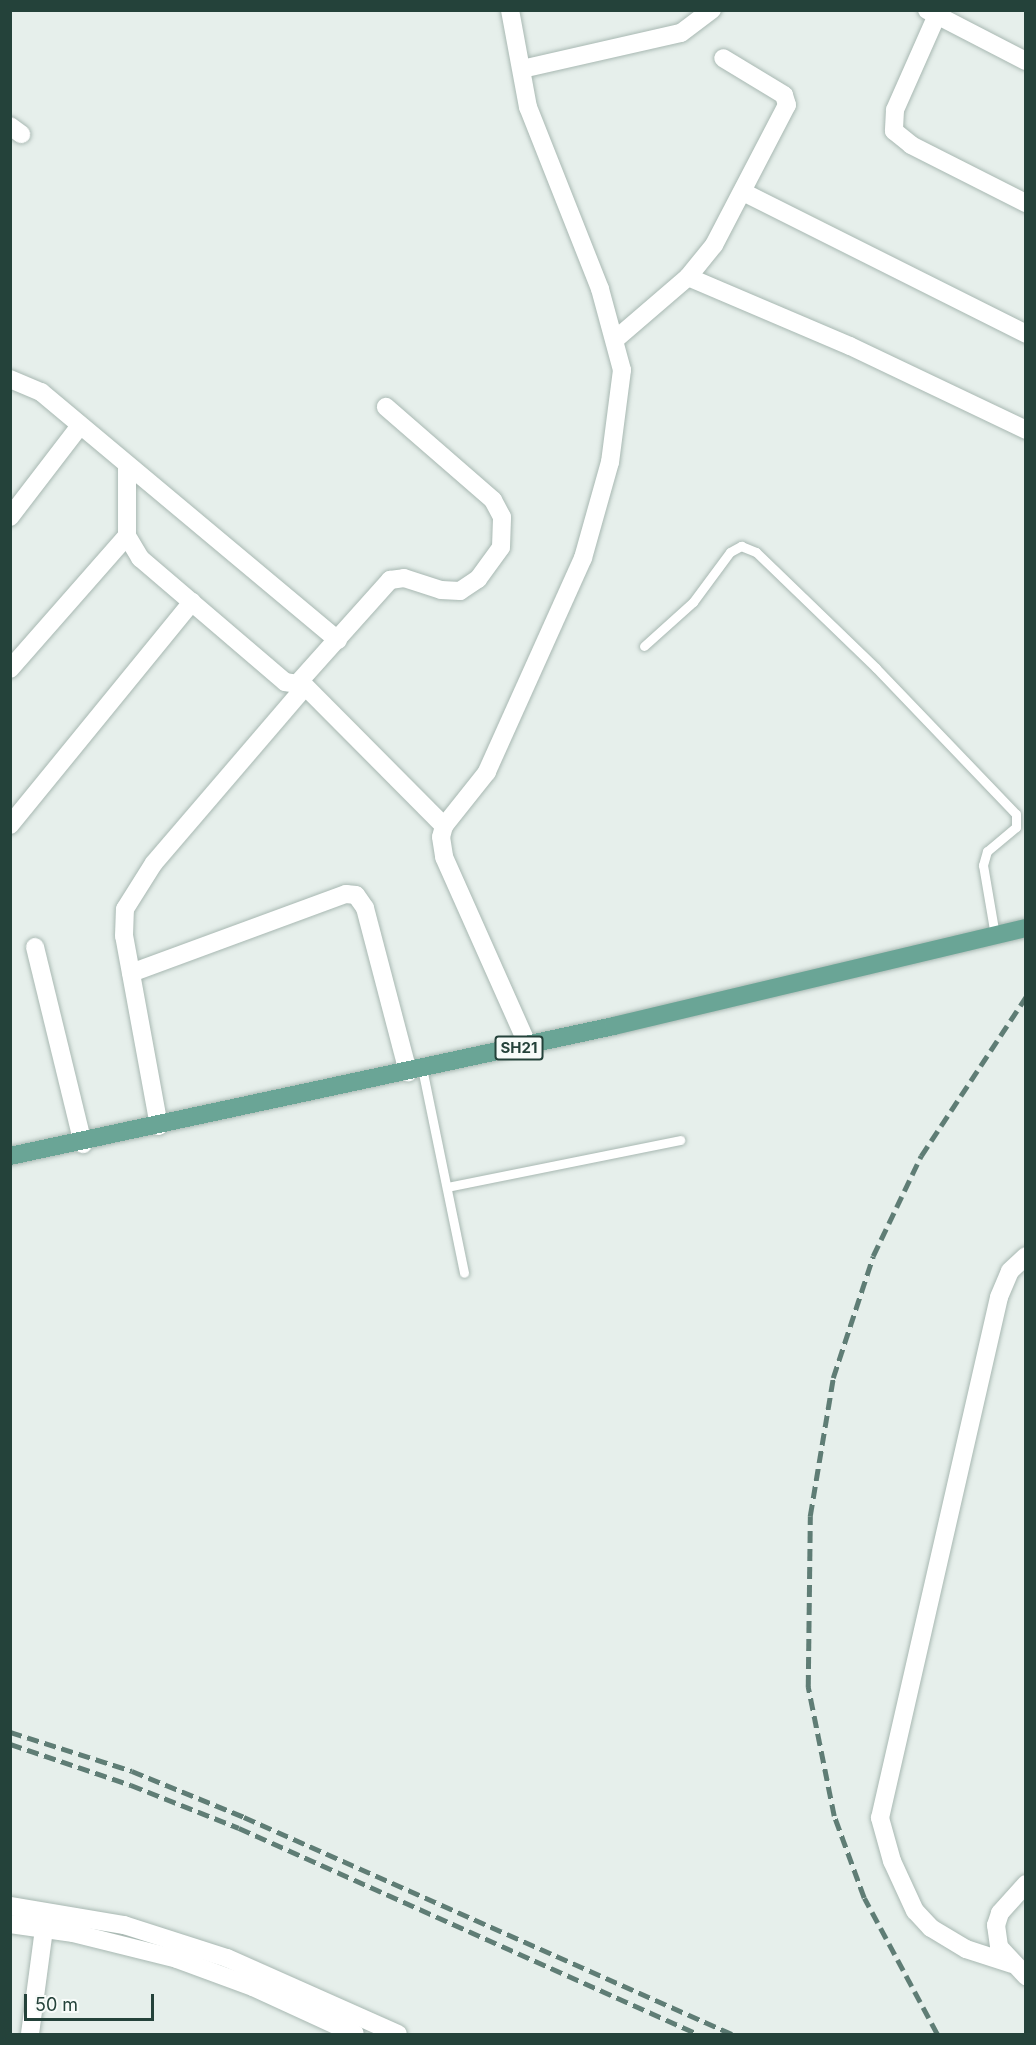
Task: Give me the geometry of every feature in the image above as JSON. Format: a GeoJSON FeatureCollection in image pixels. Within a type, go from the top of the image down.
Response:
{"type":"FeatureCollection","features":[{"type":"Feature","properties":{"kind":"main road","name":"SH21"},"geometry":{"type":"LineString","coordinates":[[10,1156],[83,1144],[528,1046],[1026,928]]}},
{"type":"Feature","properties":{"kind":"street"},"geometry":{"type":"LineString","coordinates":[[510,10],[528,107],[617,338],[622,370],[621,401],[610,462],[583,558],[488,772],[444,826],[444,857],[528,1046]]}},
{"type":"Feature","properties":{"kind":"street"},"geometry":{"type":"LineString","coordinates":[[522,69],[681,33],[712,10]]}},
{"type":"Feature","properties":{"kind":"street"},"geometry":{"type":"LineString","coordinates":[[1026,61],[932,13],[895,110],[894,131],[911,145],[1026,203]]}},
{"type":"Feature","properties":{"kind":"street"},"geometry":{"type":"LineString","coordinates":[[617,338],[688,277],[714,245],[788,100],[723,58]]}},
{"type":"Feature","properties":{"kind":"street"},"geometry":{"type":"LineString","coordinates":[[743,192],[1026,334]]}},
{"type":"Feature","properties":{"kind":"street"},"geometry":{"type":"LineString","coordinates":[[688,277],[850,346],[1026,430]]}},
{"type":"Feature","properties":{"kind":"street"},"geometry":{"type":"LineString","coordinates":[[10,379],[41,392],[80,427],[338,640]]}},
{"type":"Feature","properties":{"kind":"street"},"geometry":{"type":"LineString","coordinates":[[159,1126],[123,924],[127,903],[154,863],[390,580],[404,578],[451,592],[469,587],[495,557],[504,537],[502,517],[493,500],[386,407]]}},
{"type":"Feature","properties":{"kind":"street"},"geometry":{"type":"LineString","coordinates":[[10,517],[80,427]]}},
{"type":"Feature","properties":{"kind":"street"},"geometry":{"type":"LineString","coordinates":[[127,465],[127,536],[140,558],[285,682],[303,684],[444,826]]}},
{"type":"Feature","properties":{"kind":"street"},"geometry":{"type":"LineString","coordinates":[[10,669],[127,536]]}},
{"type":"Feature","properties":{"kind":"street"},"geometry":{"type":"LineString","coordinates":[[10,825],[192,602]]}},
{"type":"Feature","properties":{"kind":"street"},"geometry":{"type":"LineString","coordinates":[[131,973],[346,894],[356,895],[365,908],[415,1070]]}},
{"type":"Feature","properties":{"kind":"street"},"geometry":{"type":"LineString","coordinates":[[35,947],[83,1144]]}},
{"type":"Feature","properties":{"kind":"street"},"geometry":{"type":"LineString","coordinates":[[1019,1970],[966,1949],[931,1928],[915,1911],[892,1862],[879,1818],[999,1297],[1010,1271],[1026,1256]]}},
{"type":"Feature","properties":{"kind":"street"},"geometry":{"type":"LineString","coordinates":[[1019,1970],[999,1947],[996,1925],[1000,1913],[1026,1884]]}},
{"type":"Feature","properties":{"kind":"street"},"geometry":{"type":"LineString","coordinates":[[10,1906],[123,1925],[227,1958],[398,2034]]}},
{"type":"Feature","properties":{"kind":"street"},"geometry":{"type":"LineString","coordinates":[[10,1924],[44,1929],[177,1959],[253,1987],[355,2034]]}},
{"type":"Feature","properties":{"kind":"street"},"geometry":{"type":"LineString","coordinates":[[30,2034],[44,1929]]}},
{"type":"Feature","properties":{"kind":"lane"},"geometry":{"type":"LineString","coordinates":[[644,646],[693,602],[730,552],[741,546],[756,552],[890,682],[1016,814],[1016,827],[984,858],[995,935]]}},
{"type":"Feature","properties":{"kind":"lane"},"geometry":{"type":"LineString","coordinates":[[415,1070],[447,1187],[464,1273]]}},
{"type":"Feature","properties":{"kind":"lane"},"geometry":{"type":"LineString","coordinates":[[447,1187],[680,1140]]}},
{"type":"Feature","properties":{"kind":"railway"},"geometry":{"type":"LineString","coordinates":[[937,2034],[864,1898],[834,1816],[808,1687],[810,1516],[833,1378],[873,1256],[921,1156],[1026,997]]}},
{"type":"Feature","properties":{"kind":"railway"},"geometry":{"type":"LineString","coordinates":[[10,1732],[132,1771],[244,1817],[732,2034]]}},
{"type":"Feature","properties":{"kind":"railway"},"geometry":{"type":"LineString","coordinates":[[10,1744],[131,1785],[239,1828],[698,2034]]}}]}
